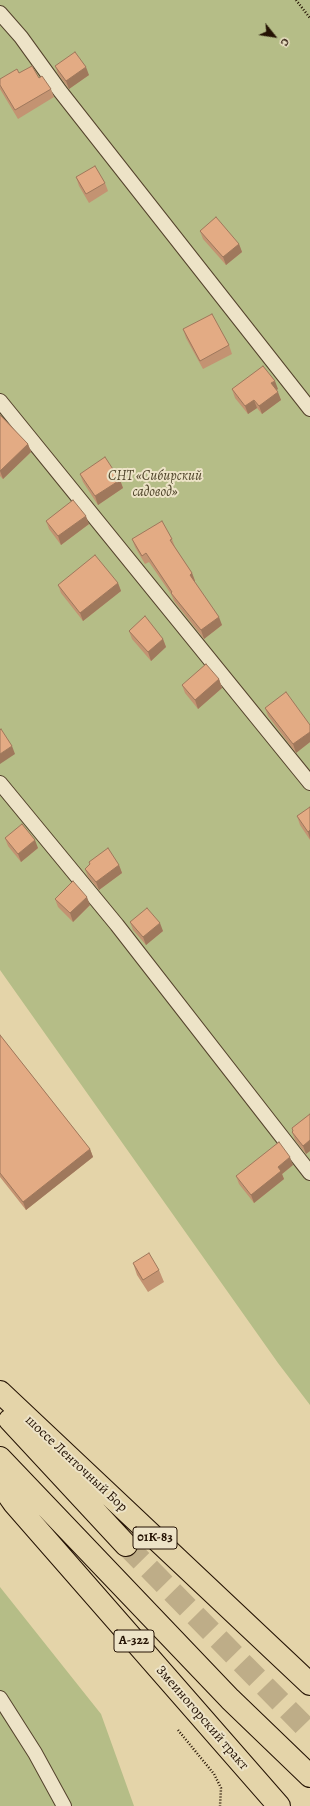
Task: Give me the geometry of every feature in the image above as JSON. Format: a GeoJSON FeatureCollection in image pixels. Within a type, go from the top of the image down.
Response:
{"type":"FeatureCollection","features":[{"type":"Feature","properties":{"kind":"highway","name":"шоссе Ленточный Бор"},"geometry":{"type":"LineString","coordinates":[[0,1392],[310,1684]]}},
{"type":"Feature","properties":{"kind":"highway"},"geometry":{"type":"LineString","coordinates":[[0,1409],[126,1545]]}},
{"type":"Feature","properties":{"kind":"highway"},"geometry":{"type":"LineString","coordinates":[[0,1458],[230,1699],[310,1776]]}},
{"type":"Feature","properties":{"kind":"highway","name":"Змеиногорский тракт"},"geometry":{"type":"LineString","coordinates":[[0,1483],[14,1503],[270,1803]]}},
{"type":"Feature","properties":{"kind":"lane"},"geometry":{"type":"LineString","coordinates":[[0,13],[21,37],[60,91],[310,409]]}},
{"type":"Feature","properties":{"kind":"lane"},"geometry":{"type":"LineString","coordinates":[[0,401],[310,783]]}},
{"type":"Feature","properties":{"kind":"lane"},"geometry":{"type":"LineString","coordinates":[[0,783],[117,925],[310,1172]]}},
{"type":"Feature","properties":{"kind":"lane"},"geometry":{"type":"LineString","coordinates":[[0,1698],[35,1753],[64,1806]]}},
{"type":"Feature","properties":{"kind":"path"},"geometry":{"type":"LineString","coordinates":[[296,0],[310,18]]}},
{"type":"Feature","properties":{"kind":"green space","name":"СНТ «Сибирский садовод»"},"geometry":{"type":"Polygon","coordinates":[[[0,0],[310,0],[310,1405],[278,1363],[0,970],[0,0]]]}},
{"type":"Feature","properties":{"kind":"green space"},"geometry":{"type":"Polygon","coordinates":[[[0,1587],[101,1714],[134,1806],[0,1806],[0,1587]]]}},
{"type":"Feature","properties":{"kind":"building"},"geometry":{"type":"Polygon","coordinates":[[[75,52],[86,67],[66,81],[55,66],[75,52]]]}},
{"type":"Feature","properties":{"kind":"building"},"geometry":{"type":"Polygon","coordinates":[[[32,66],[39,78],[42,76],[51,89],[15,110],[0,85],[0,79],[17,69],[19,73],[32,66]]]}},
{"type":"Feature","properties":{"kind":"building"},"geometry":{"type":"Polygon","coordinates":[[[95,166],[105,183],[86,194],[76,177],[95,166]]]}},
{"type":"Feature","properties":{"kind":"building"},"geometry":{"type":"Polygon","coordinates":[[[216,217],[239,244],[223,257],[200,231],[216,217]]]}},
{"type":"Feature","properties":{"kind":"building"},"geometry":{"type":"Polygon","coordinates":[[[212,314],[229,345],[200,361],[183,329],[212,314]]]}},
{"type":"Feature","properties":{"kind":"building"},"geometry":{"type":"Polygon","coordinates":[[[263,366],[275,381],[271,383],[278,392],[259,406],[254,400],[245,406],[232,389],[263,366]]]}},
{"type":"Feature","properties":{"kind":"building"},"geometry":{"type":"Polygon","coordinates":[[[0,415],[28,444],[0,471],[0,415]]]}},
{"type":"Feature","properties":{"kind":"building"},"geometry":{"type":"Polygon","coordinates":[[[105,457],[120,480],[95,496],[80,474],[105,457]]]}},
{"type":"Feature","properties":{"kind":"building"},"geometry":{"type":"Polygon","coordinates":[[[73,500],[86,516],[58,536],[46,521],[73,500]]]}},
{"type":"Feature","properties":{"kind":"building"},"geometry":{"type":"Polygon","coordinates":[[[162,521],[172,539],[170,540],[192,573],[190,575],[219,617],[201,630],[171,593],[172,592],[146,553],[142,556],[132,539],[162,521]]]}},
{"type":"Feature","properties":{"kind":"building"},"geometry":{"type":"Polygon","coordinates":[[[95,555],[118,583],[80,613],[58,585],[95,555]]]}},
{"type":"Feature","properties":{"kind":"building"},"geometry":{"type":"Polygon","coordinates":[[[145,616],[163,639],[148,652],[129,631],[145,616]]]}},
{"type":"Feature","properties":{"kind":"building"},"geometry":{"type":"Polygon","coordinates":[[[206,664],[219,679],[195,700],[182,685],[206,664]]]}},
{"type":"Feature","properties":{"kind":"building"},"geometry":{"type":"Polygon","coordinates":[[[286,692],[310,725],[310,732],[293,744],[265,708],[286,692]]]}},
{"type":"Feature","properties":{"kind":"building"},"geometry":{"type":"Polygon","coordinates":[[[1,729],[12,746],[0,754],[0,730],[1,729]]]}},
{"type":"Feature","properties":{"kind":"building"},"geometry":{"type":"Polygon","coordinates":[[[310,807],[310,830],[308,832],[297,816],[310,807]]]}},
{"type":"Feature","properties":{"kind":"building"},"geometry":{"type":"Polygon","coordinates":[[[22,824],[35,840],[18,854],[5,838],[22,824]]]}},
{"type":"Feature","properties":{"kind":"building"},"geometry":{"type":"Polygon","coordinates":[[[108,848],[119,865],[96,882],[85,869],[90,864],[89,862],[108,848]]]}},
{"type":"Feature","properties":{"kind":"building"},"geometry":{"type":"Polygon","coordinates":[[[73,881],[87,897],[70,913],[55,899],[73,881]]]}},
{"type":"Feature","properties":{"kind":"building"},"geometry":{"type":"Polygon","coordinates":[[[147,908],[160,923],[143,937],[130,922],[147,908]]]}},
{"type":"Feature","properties":{"kind":"building"},"geometry":{"type":"Polygon","coordinates":[[[0,1035],[90,1149],[23,1202],[0,1173],[0,1035]]]}},
{"type":"Feature","properties":{"kind":"building"},"geometry":{"type":"Polygon","coordinates":[[[310,1114],[310,1140],[303,1146],[292,1132],[292,1128],[310,1114]]]}},
{"type":"Feature","properties":{"kind":"building"},"geometry":{"type":"Polygon","coordinates":[[[279,1142],[290,1157],[278,1167],[281,1171],[251,1195],[236,1176],[279,1142]]]}},
{"type":"Feature","properties":{"kind":"building"},"geometry":{"type":"Polygon","coordinates":[[[149,1253],[159,1270],[143,1280],[133,1263],[149,1253]]]}},
{"type":"Feature","properties":{"kind":"tunnel"},"geometry":{"type":"LineString","coordinates":[[126,1545],[310,1732]]}}]}
